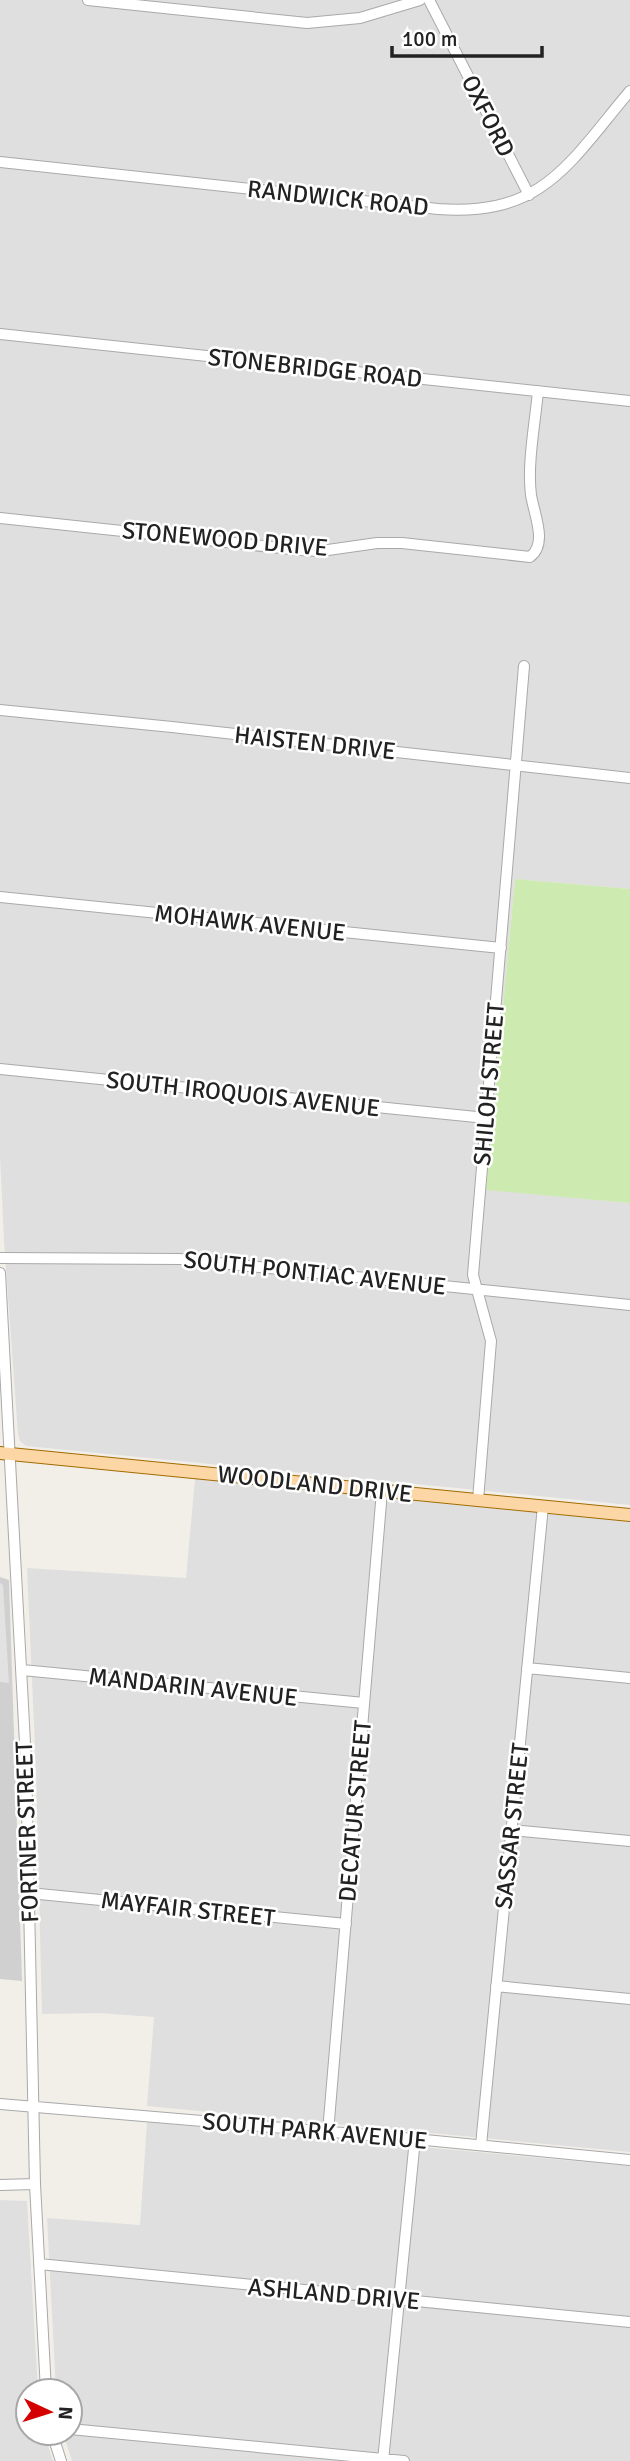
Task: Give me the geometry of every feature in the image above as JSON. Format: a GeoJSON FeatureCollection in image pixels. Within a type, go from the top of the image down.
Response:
{"type":"FeatureCollection","features":[{"type":"Feature","properties":{"kind":"main road","name":"WOODLAND DRIVE"},"geometry":{"type":"LineString","coordinates":[[5,1453],[630,1515]]}},
{"type":"Feature","properties":{"kind":"street"},"geometry":{"type":"LineString","coordinates":[[88,0],[307,23],[360,18],[420,0]]}},
{"type":"Feature","properties":{"kind":"street","name":"OXFORD"},"geometry":{"type":"LineString","coordinates":[[429,0],[528,195]]}},
{"type":"Feature","properties":{"kind":"street","name":"RANDWICK ROAD"},"geometry":{"type":"LineString","coordinates":[[0,162],[464,211],[497,207],[528,195],[553,180],[630,91]]}},
{"type":"Feature","properties":{"kind":"street","name":"STONEBRIDGE ROAD"},"geometry":{"type":"LineString","coordinates":[[0,334],[630,401]]}},
{"type":"Feature","properties":{"kind":"street","name":"STONEWOOD DRIVE"},"geometry":{"type":"LineString","coordinates":[[0,517],[300,550],[321,551],[377,543],[402,543],[530,557],[538,548],[539,534],[530,483],[537,391]]}},
{"type":"Feature","properties":{"kind":"street","name":"SHILOH STREET"},"geometry":{"type":"LineString","coordinates":[[478,1500],[491,1341],[473,1275],[524,666]]}},
{"type":"Feature","properties":{"kind":"street","name":"HAISTEN DRIVE"},"geometry":{"type":"LineString","coordinates":[[0,710],[630,778]]}},
{"type":"Feature","properties":{"kind":"street","name":"MOHAWK AVENUE"},"geometry":{"type":"LineString","coordinates":[[0,898],[500,948]]}},
{"type":"Feature","properties":{"kind":"street","name":"SOUTH IROQUOIS AVENUE"},"geometry":{"type":"LineString","coordinates":[[0,1069],[486,1118]]}},
{"type":"Feature","properties":{"kind":"street","name":"SOUTH PONTIAC AVENUE"},"geometry":{"type":"LineString","coordinates":[[0,1258],[180,1259],[630,1305]]}},
{"type":"Feature","properties":{"kind":"street","name":"FORTNER STREET"},"geometry":{"type":"LineString","coordinates":[[0,1273],[5,1453],[22,1670],[35,2184],[45,2377]]}},
{"type":"Feature","properties":{"kind":"street","name":"DECATUR STREET"},"geometry":{"type":"LineString","coordinates":[[328,2132],[382,1491]]}},
{"type":"Feature","properties":{"kind":"street","name":"SASSAR STREET"},"geometry":{"type":"LineString","coordinates":[[481,2145],[543,1506]]}},
{"type":"Feature","properties":{"kind":"street"},"geometry":{"type":"LineString","coordinates":[[527,1668],[630,1678]]}},
{"type":"Feature","properties":{"kind":"street","name":"MANDARIN AVENUE"},"geometry":{"type":"LineString","coordinates":[[22,1670],[364,1703]]}},
{"type":"Feature","properties":{"kind":"street"},"geometry":{"type":"LineString","coordinates":[[512,1830],[630,1841]]}},
{"type":"Feature","properties":{"kind":"street","name":"MAYFAIR STREET"},"geometry":{"type":"LineString","coordinates":[[29,1893],[346,1924]]}},
{"type":"Feature","properties":{"kind":"street"},"geometry":{"type":"LineString","coordinates":[[496,1986],[630,1999]]}},
{"type":"Feature","properties":{"kind":"street","name":"SOUTH PARK AVENUE"},"geometry":{"type":"LineString","coordinates":[[0,2104],[630,2160]]}},
{"type":"Feature","properties":{"kind":"street"},"geometry":{"type":"LineString","coordinates":[[384,2460],[415,2139]]}},
{"type":"Feature","properties":{"kind":"street"},"geometry":{"type":"LineString","coordinates":[[0,2185],[35,2184]]}},
{"type":"Feature","properties":{"kind":"street","name":"ASHLAND DRIVE"},"geometry":{"type":"LineString","coordinates":[[39,2264],[630,2322]]}},
{"type":"Feature","properties":{"kind":"street"},"geometry":{"type":"LineString","coordinates":[[84,2430],[404,2461]]}},
{"type":"Feature","properties":{"kind":"shaded area"},"geometry":{"type":"Polygon","coordinates":[[[0,0],[630,0],[630,889],[515,879],[486,1189],[630,1203],[630,1505],[26,1446],[20,1441],[0,1155],[0,0]]]}},
{"type":"Feature","properties":{"kind":"shaded area"},"geometry":{"type":"Polygon","coordinates":[[[195,1479],[630,1522],[630,2152],[147,2106],[154,2017],[99,2013],[42,2014],[36,1771],[27,1568],[186,1578],[195,1479]]]}},
{"type":"Feature","properties":{"kind":"shaded area"},"geometry":{"type":"Polygon","coordinates":[[[0,1577],[9,1580],[22,1981],[0,1979],[0,1577]]]}},
{"type":"Feature","properties":{"kind":"shaded area"},"geometry":{"type":"Polygon","coordinates":[[[0,1583],[3,1585],[9,1683],[0,1682],[0,1583]]]}},
{"type":"Feature","properties":{"kind":"shaded area"},"geometry":{"type":"Polygon","coordinates":[[[147,2122],[630,2166],[630,2461],[72,2461],[68,2447],[84,2447],[84,2377],[55,2377],[47,2218],[140,2225],[147,2122]]]}},
{"type":"Feature","properties":{"kind":"shaded area"},"geometry":{"type":"Polygon","coordinates":[[[0,2200],[27,2201],[37,2377],[14,2377],[14,2447],[48,2447],[53,2461],[0,2461],[0,2200]]]}},
{"type":"Feature","properties":{"kind":"green space"},"geometry":{"type":"Polygon","coordinates":[[[515,879],[630,889],[630,1203],[486,1190],[515,879]]]}}]}
